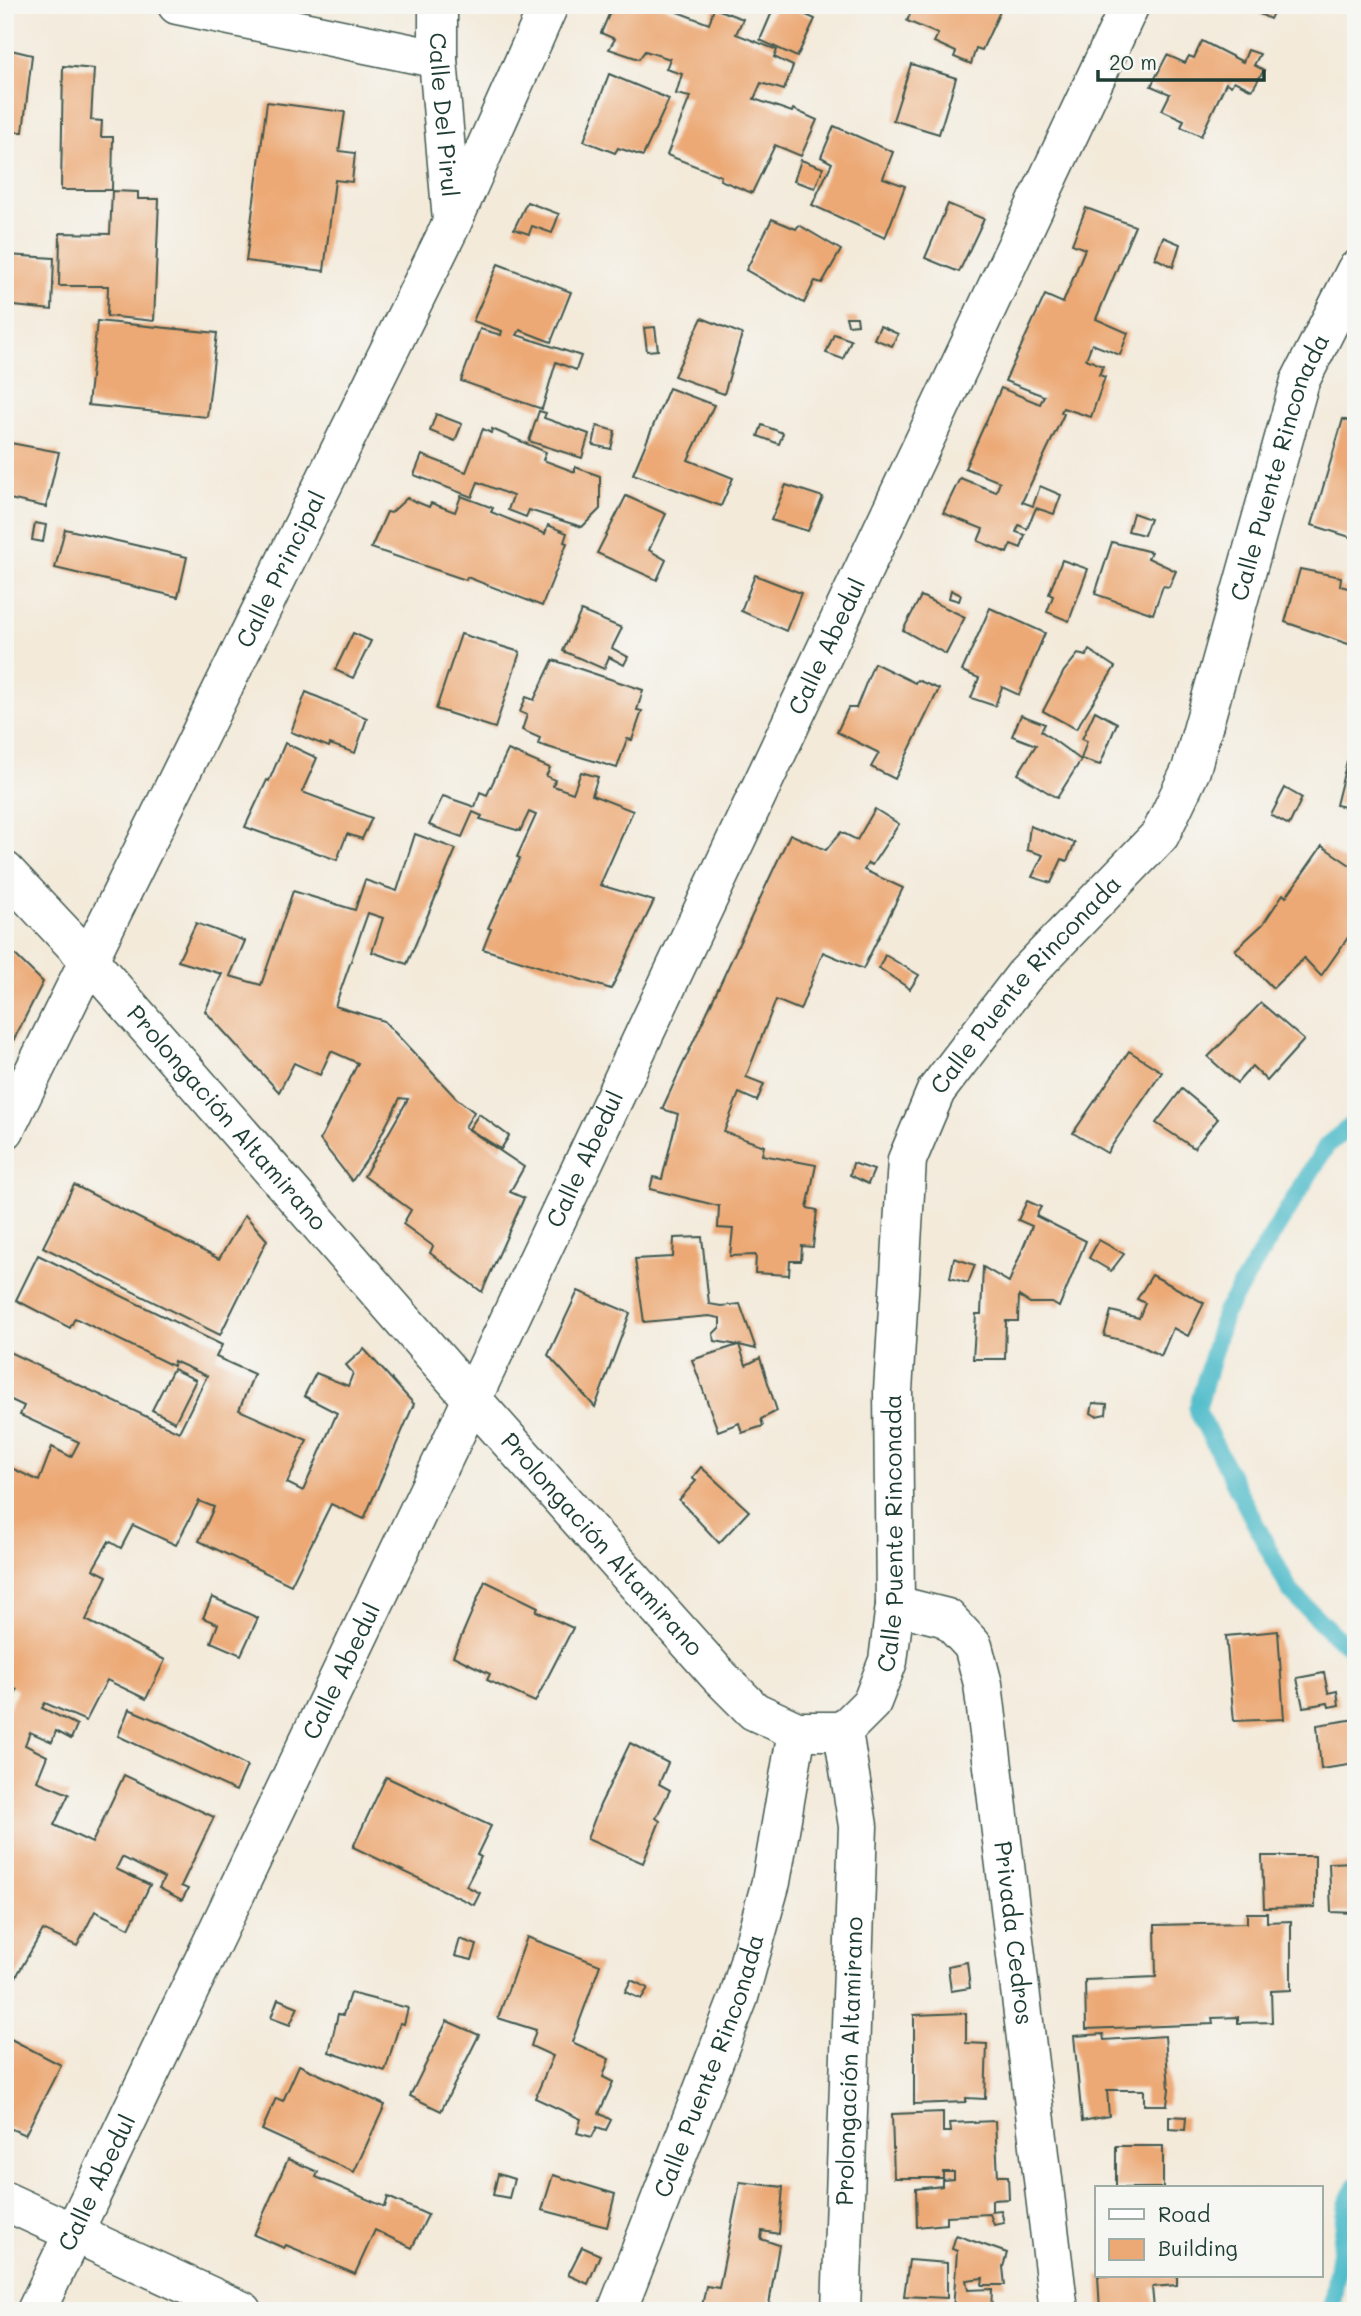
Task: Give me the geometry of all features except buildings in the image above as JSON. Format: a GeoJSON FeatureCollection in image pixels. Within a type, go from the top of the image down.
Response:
{"type":"FeatureCollection","features":[{"type":"Feature","properties":{"kind":"street"},"geometry":{"type":"LineString","coordinates":[[177,5],[438,59]]}},
{"type":"Feature","properties":{"kind":"street","name":"Calle Del Pirul"},"geometry":{"type":"LineString","coordinates":[[438,5],[438,59],[452,223]]}},
{"type":"Feature","properties":{"kind":"street","name":"Calle Principal"},"geometry":{"type":"LineString","coordinates":[[5,1130],[452,223],[550,5]]}},
{"type":"Feature","properties":{"kind":"street","name":"Calle Abedul"},"geometry":{"type":"LineString","coordinates":[[36,2311],[472,1399],[1130,5]]}},
{"type":"Feature","properties":{"kind":"street","name":"Calle Puente Rinconada"},"geometry":{"type":"LineString","coordinates":[[843,1731],[872,1702],[888,1661],[895,1605],[893,1391],[906,1160],[936,1091],[1024,975],[1160,835],[1191,770],[1300,381],[1356,270]]}},
{"type":"Feature","properties":{"kind":"street","name":"Prolongación Altamirano"},"geometry":{"type":"LineString","coordinates":[[5,871],[88,959],[472,1399],[719,1676],[754,1711],[797,1731],[843,1731],[858,1826],[841,2311]]}},
{"type":"Feature","properties":{"kind":"street","name":"Privada Cedros"},"geometry":{"type":"LineString","coordinates":[[895,1605],[947,1618],[973,1646],[983,1684],[1059,2311]]}},
{"type":"Feature","properties":{"kind":"street","name":"Calle Puente Rinconada"},"geometry":{"type":"LineString","coordinates":[[617,2311],[739,1997],[771,1882],[797,1731]]}},
{"type":"Feature","properties":{"kind":"street"},"geometry":{"type":"LineString","coordinates":[[5,2201],[243,2311]]}},
{"type":"Feature","properties":{"kind":"waterway"},"geometry":{"type":"LineString","coordinates":[[1356,1122],[1327,1145],[1224,1314],[1197,1410],[1290,1591],[1335,1636],[1356,1650]]}},
{"type":"Feature","properties":{"kind":"waterway"},"geometry":{"type":"LineString","coordinates":[[1331,2311],[1347,2205],[1356,2186]]}}]}
